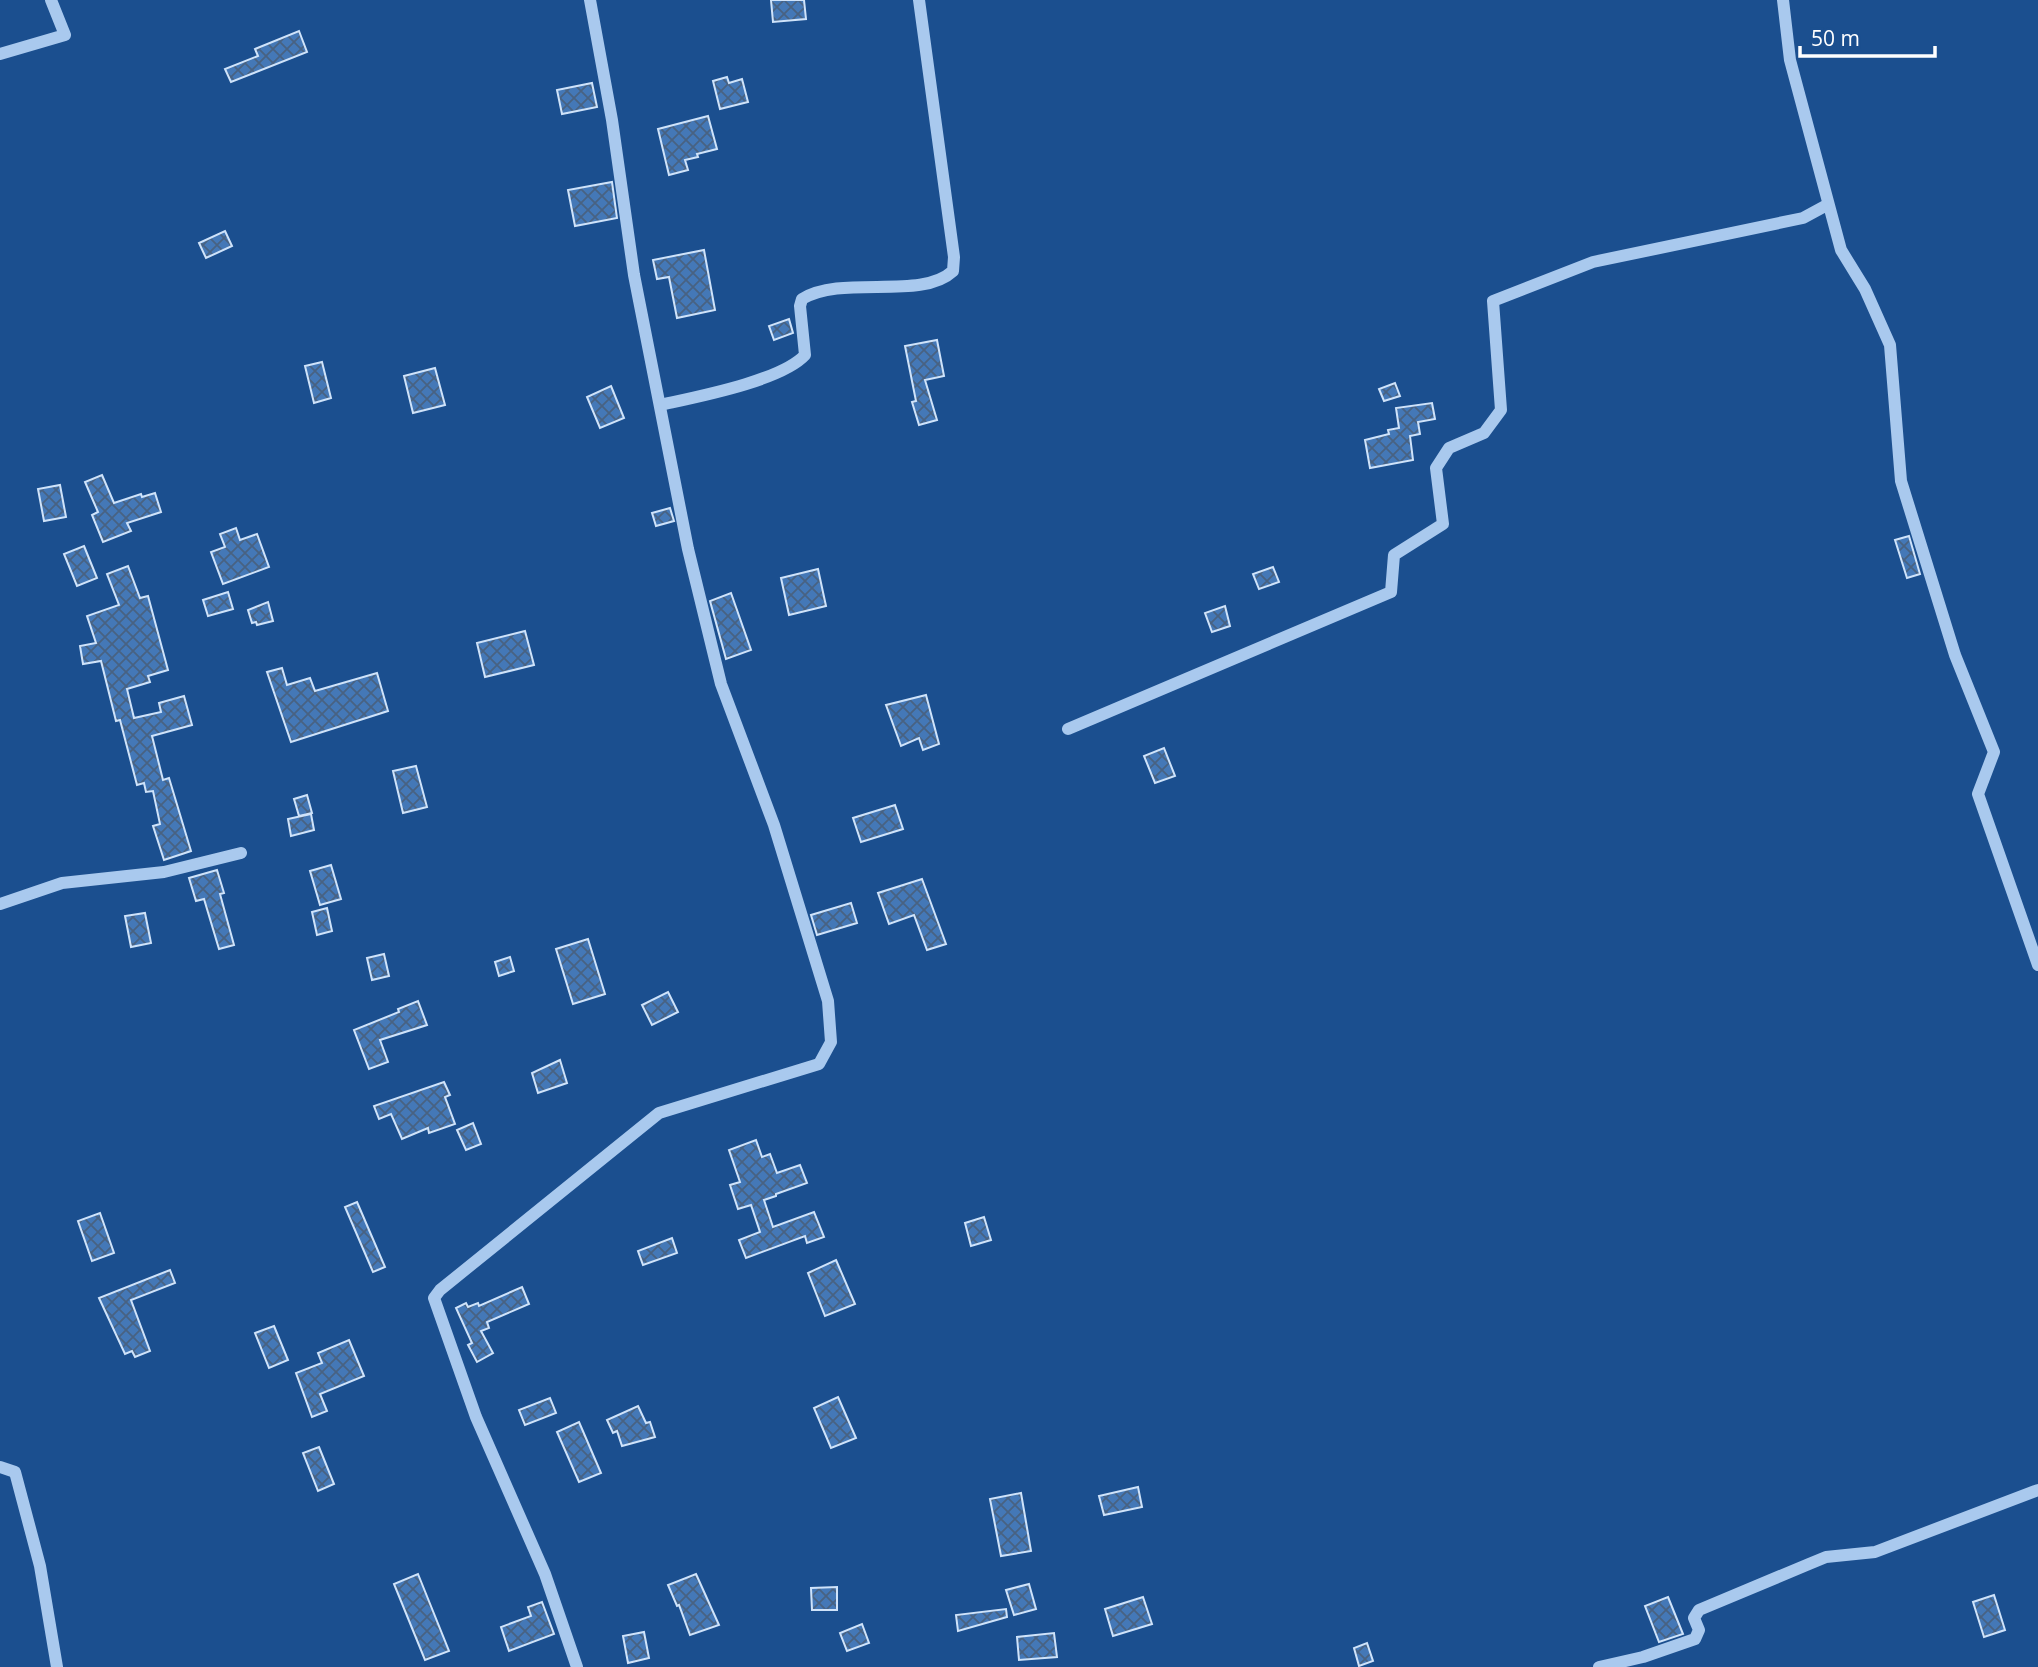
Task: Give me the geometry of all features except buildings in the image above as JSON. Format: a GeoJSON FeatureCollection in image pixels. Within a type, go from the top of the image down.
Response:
{"type":"FeatureCollection","features":[{"type":"Feature","properties":{"kind":"street"},"geometry":{"type":"LineString","coordinates":[[0,54],[65,35],[51,0]]}},
{"type":"Feature","properties":{"kind":"street"},"geometry":{"type":"LineString","coordinates":[[577,1667],[545,1574],[476,1417],[434,1298],[461,1273],[659,1114],[819,1064],[831,1042],[828,1000],[774,825],[721,684],[688,549],[634,275],[612,120],[590,0]]}},
{"type":"Feature","properties":{"kind":"street"},"geometry":{"type":"LineString","coordinates":[[660,405],[790,368],[805,355],[800,306],[802,299],[813,292],[849,287],[924,284],[945,279],[953,271],[954,257],[919,0]]}},
{"type":"Feature","properties":{"kind":"street"},"geometry":{"type":"LineString","coordinates":[[1783,0],[1790,60],[1827,205],[1841,250],[1866,289],[1890,345],[1901,481],[1955,655],[1994,752],[1978,794],[2038,965]]}},
{"type":"Feature","properties":{"kind":"street"},"geometry":{"type":"LineString","coordinates":[[1068,729],[1391,592],[1394,555],[1443,524],[1436,468],[1449,448],[1485,433],[1501,410],[1493,301],[1593,262],[1803,218],[1827,205]]}},
{"type":"Feature","properties":{"kind":"street"},"geometry":{"type":"LineString","coordinates":[[0,904],[62,883],[164,872],[242,853]]}},
{"type":"Feature","properties":{"kind":"street"},"geometry":{"type":"LineString","coordinates":[[0,1468],[15,1472],[40,1566],[57,1667]]}},
{"type":"Feature","properties":{"kind":"street"},"geometry":{"type":"LineString","coordinates":[[1599,1667],[1643,1657],[1695,1639],[1699,1630],[1694,1618],[1699,1610],[1826,1557],[1875,1552],[2038,1490]]}}]}
